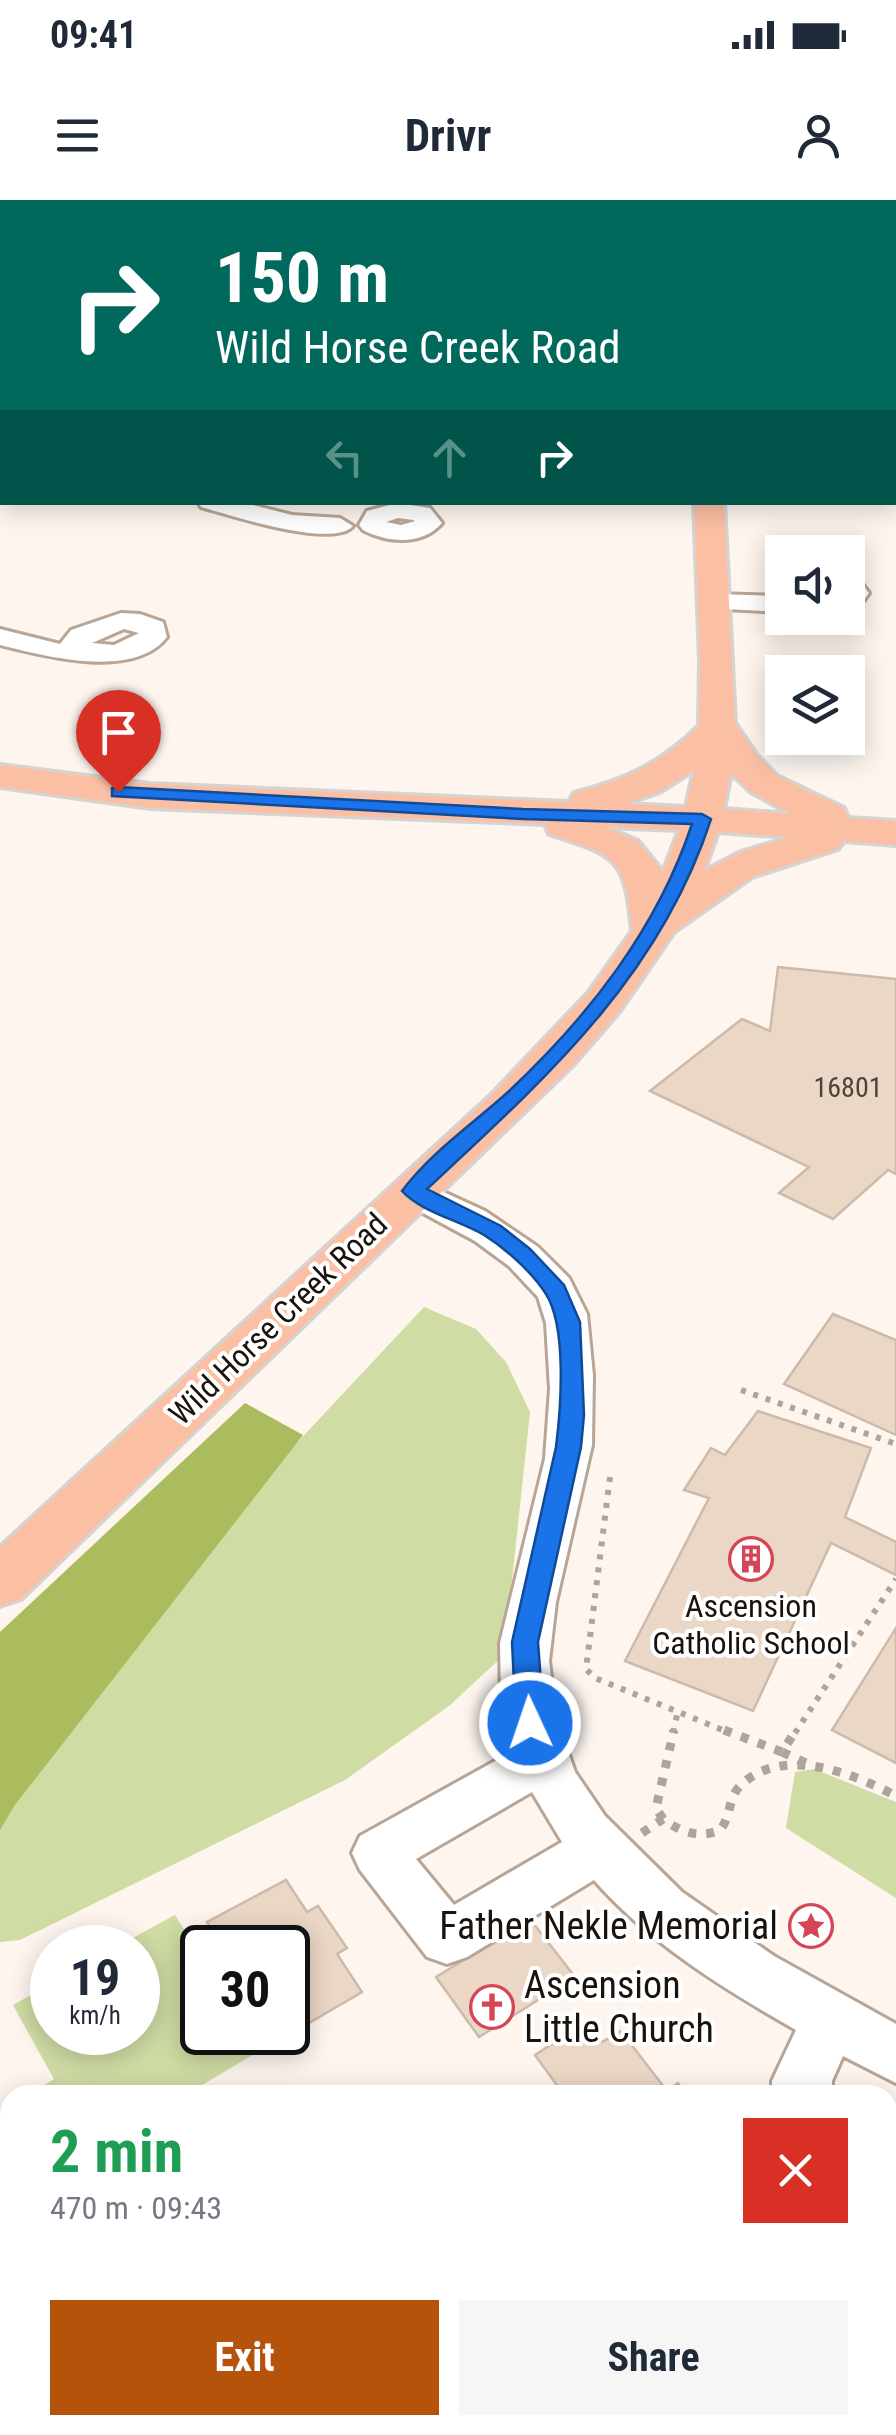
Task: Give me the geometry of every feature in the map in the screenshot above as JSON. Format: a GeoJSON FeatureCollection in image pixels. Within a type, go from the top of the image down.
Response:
{"type":"FeatureCollection","features":[{"type":"Feature","properties":{"kind":"main road","name":"Wild Horse Creek Road"},"geometry":{"type":"LineString","coordinates":[[0,1583],[570,1040],[616,987],[653,933],[692,851],[702,819],[718,726],[709,505]]}},
{"type":"Feature","properties":{"kind":"main road"},"geometry":{"type":"LineString","coordinates":[[523,814],[629,793],[655,782],[678,768],[718,726],[745,772],[767,788],[880,832]]}},
{"type":"Feature","properties":{"kind":"main road"},"geometry":{"type":"LineString","coordinates":[[0,776],[150,796],[702,819],[880,832]]}},
{"type":"Feature","properties":{"kind":"main road"},"geometry":{"type":"LineString","coordinates":[[523,814],[610,840],[633,856],[647,873],[653,933]]}},
{"type":"Feature","properties":{"kind":"main road"},"geometry":{"type":"LineString","coordinates":[[653,933],[716,878],[744,862],[880,832]]}},
{"type":"Feature","properties":{"kind":"street"},"geometry":{"type":"LineString","coordinates":[[222,505],[292,522],[413,532],[429,523],[426,516],[446,505]]}},
{"type":"Feature","properties":{"kind":"street"},"geometry":{"type":"LineString","coordinates":[[715,602],[765,603]]}},
{"type":"Feature","properties":{"kind":"street"},"geometry":{"type":"LineString","coordinates":[[0,637],[60,652],[80,649]]}},
{"type":"Feature","properties":{"kind":"street"},"geometry":{"type":"LineString","coordinates":[[413,1191],[493,1231],[522,1254],[556,1291],[568,1322],[572,1415],[567,1460],[525,1642],[530,1723],[554,1786],[614,1845],[656,1907],[896,2056]]}},
{"type":"Feature","properties":{"kind":"street"},"geometry":{"type":"LineString","coordinates":[[544,1759],[379,1852],[447,1939],[614,1845]]}},
{"type":"Feature","properties":{"kind":"street"},"geometry":{"type":"LineString","coordinates":[[802,2085],[831,2018]]}},
{"type":"Feature","properties":{"kind":"path"},"geometry":{"type":"LineString","coordinates":[[742,1390],[896,1444]]}},
{"type":"Feature","properties":{"kind":"path"},"geometry":{"type":"LineString","coordinates":[[610,1477],[586,1669],[607,1684],[808,1764],[832,1767],[896,1796]]}},
{"type":"Feature","properties":{"kind":"path"},"geometry":{"type":"LineString","coordinates":[[782,1752],[896,1579]]}},
{"type":"Feature","properties":{"kind":"path"},"geometry":{"type":"LineString","coordinates":[[678,1711],[656,1808],[672,1828],[697,1835],[717,1833],[726,1824],[732,1795],[741,1783],[760,1773],[808,1764]]}},
{"type":"Feature","properties":{"kind":"path"},"geometry":{"type":"LineString","coordinates":[[614,1845],[663,1819]]}},
{"type":"Feature","properties":{"kind":"green space"},"geometry":{"type":"Polygon","coordinates":[[[424,1307],[476,1329],[506,1362],[530,1412],[504,1655],[449,1706],[345,1780],[50,1925],[30,1925],[30,1935],[20,1940],[0,1942],[0,1830],[252,1491],[424,1307]]]}},
{"type":"Feature","properties":{"kind":"green space"},"geometry":{"type":"Polygon","coordinates":[[[245,1403],[303,1435],[15,1805],[0,1830],[0,1632],[245,1403]]]}},
{"type":"Feature","properties":{"kind":"green space"},"geometry":{"type":"Polygon","coordinates":[[[814,1769],[896,1802],[896,1898],[786,1828],[795,1772],[814,1769]]]}},
{"type":"Feature","properties":{"kind":"green space"},"geometry":{"type":"Polygon","coordinates":[[[175,1915],[181,1925],[180,2055],[253,2055],[202,2085],[45,2085],[54,2079],[41,2055],[160,2055],[160,1925],[157,1925],[175,1915]]]}},
{"type":"Feature","properties":{"kind":"green space"},"geometry":{"type":"Polygon","coordinates":[[[30,1995],[30,2036],[13,2005],[30,1995]]]}},
{"type":"Feature","properties":{"kind":"building"},"geometry":{"type":"Polygon","coordinates":[[[778,967],[896,979],[896,1174],[888,1170],[833,1219],[779,1193],[809,1167],[650,1091],[742,1019],[770,1031],[778,967]]]}},
{"type":"Feature","properties":{"kind":"building"},"geometry":{"type":"Polygon","coordinates":[[[833,1314],[896,1340],[896,1435],[784,1384],[833,1314]]]}},
{"type":"Feature","properties":{"kind":"building","name":"Ascension Catholic School"},"geometry":{"type":"Polygon","coordinates":[[[758,1411],[871,1448],[845,1517],[896,1542],[896,1575],[831,1543],[753,1711],[625,1661],[709,1498],[684,1490],[711,1448],[725,1455],[758,1411]]]}},
{"type":"Feature","properties":{"kind":"building","name":"Ascension Catholic School"},"geometry":{"type":"Polygon","coordinates":[[[896,1628],[896,1763],[832,1730],[896,1628]]]}},
{"type":"Feature","properties":{"kind":"building"},"geometry":{"type":"Polygon","coordinates":[[[286,1880],[307,1912],[318,1906],[347,1948],[337,1954],[362,1992],[310,2022],[310,1925],[207,1922],[286,1880]]]}},
{"type":"Feature","properties":{"kind":"building","name":"Ascension Little Church"},"geometry":{"type":"Polygon","coordinates":[[[530,1919],[575,1977],[479,2037],[436,1977],[530,1919]]]}},
{"type":"Feature","properties":{"kind":"building"},"geometry":{"type":"Polygon","coordinates":[[[587,2021],[602,2042],[621,2031],[662,2085],[557,2085],[535,2055],[587,2021]]]}},
{"type":"Feature","properties":{"kind":"place","name":"Ascension Catholic School"},"geometry":{"type":"Point","coordinates":[751,1559]}},
{"type":"Feature","properties":{"kind":"place","name":"Father Nekle Memorial"},"geometry":{"type":"Point","coordinates":[811,1926]}},
{"type":"Feature","properties":{"kind":"place","name":"Ascension Little Church"},"geometry":{"type":"Point","coordinates":[492,2007]}},
{"type":"Feature","properties":{"kind":"route"},"geometry":{"type":"LineString","coordinates":[[118,792],[523,814],[702,819],[692,851],[653,933],[616,987],[520,1092],[413,1191],[493,1231],[522,1254],[556,1291],[568,1322],[572,1415],[565,1473],[525,1642],[530,1723]]}}]}
